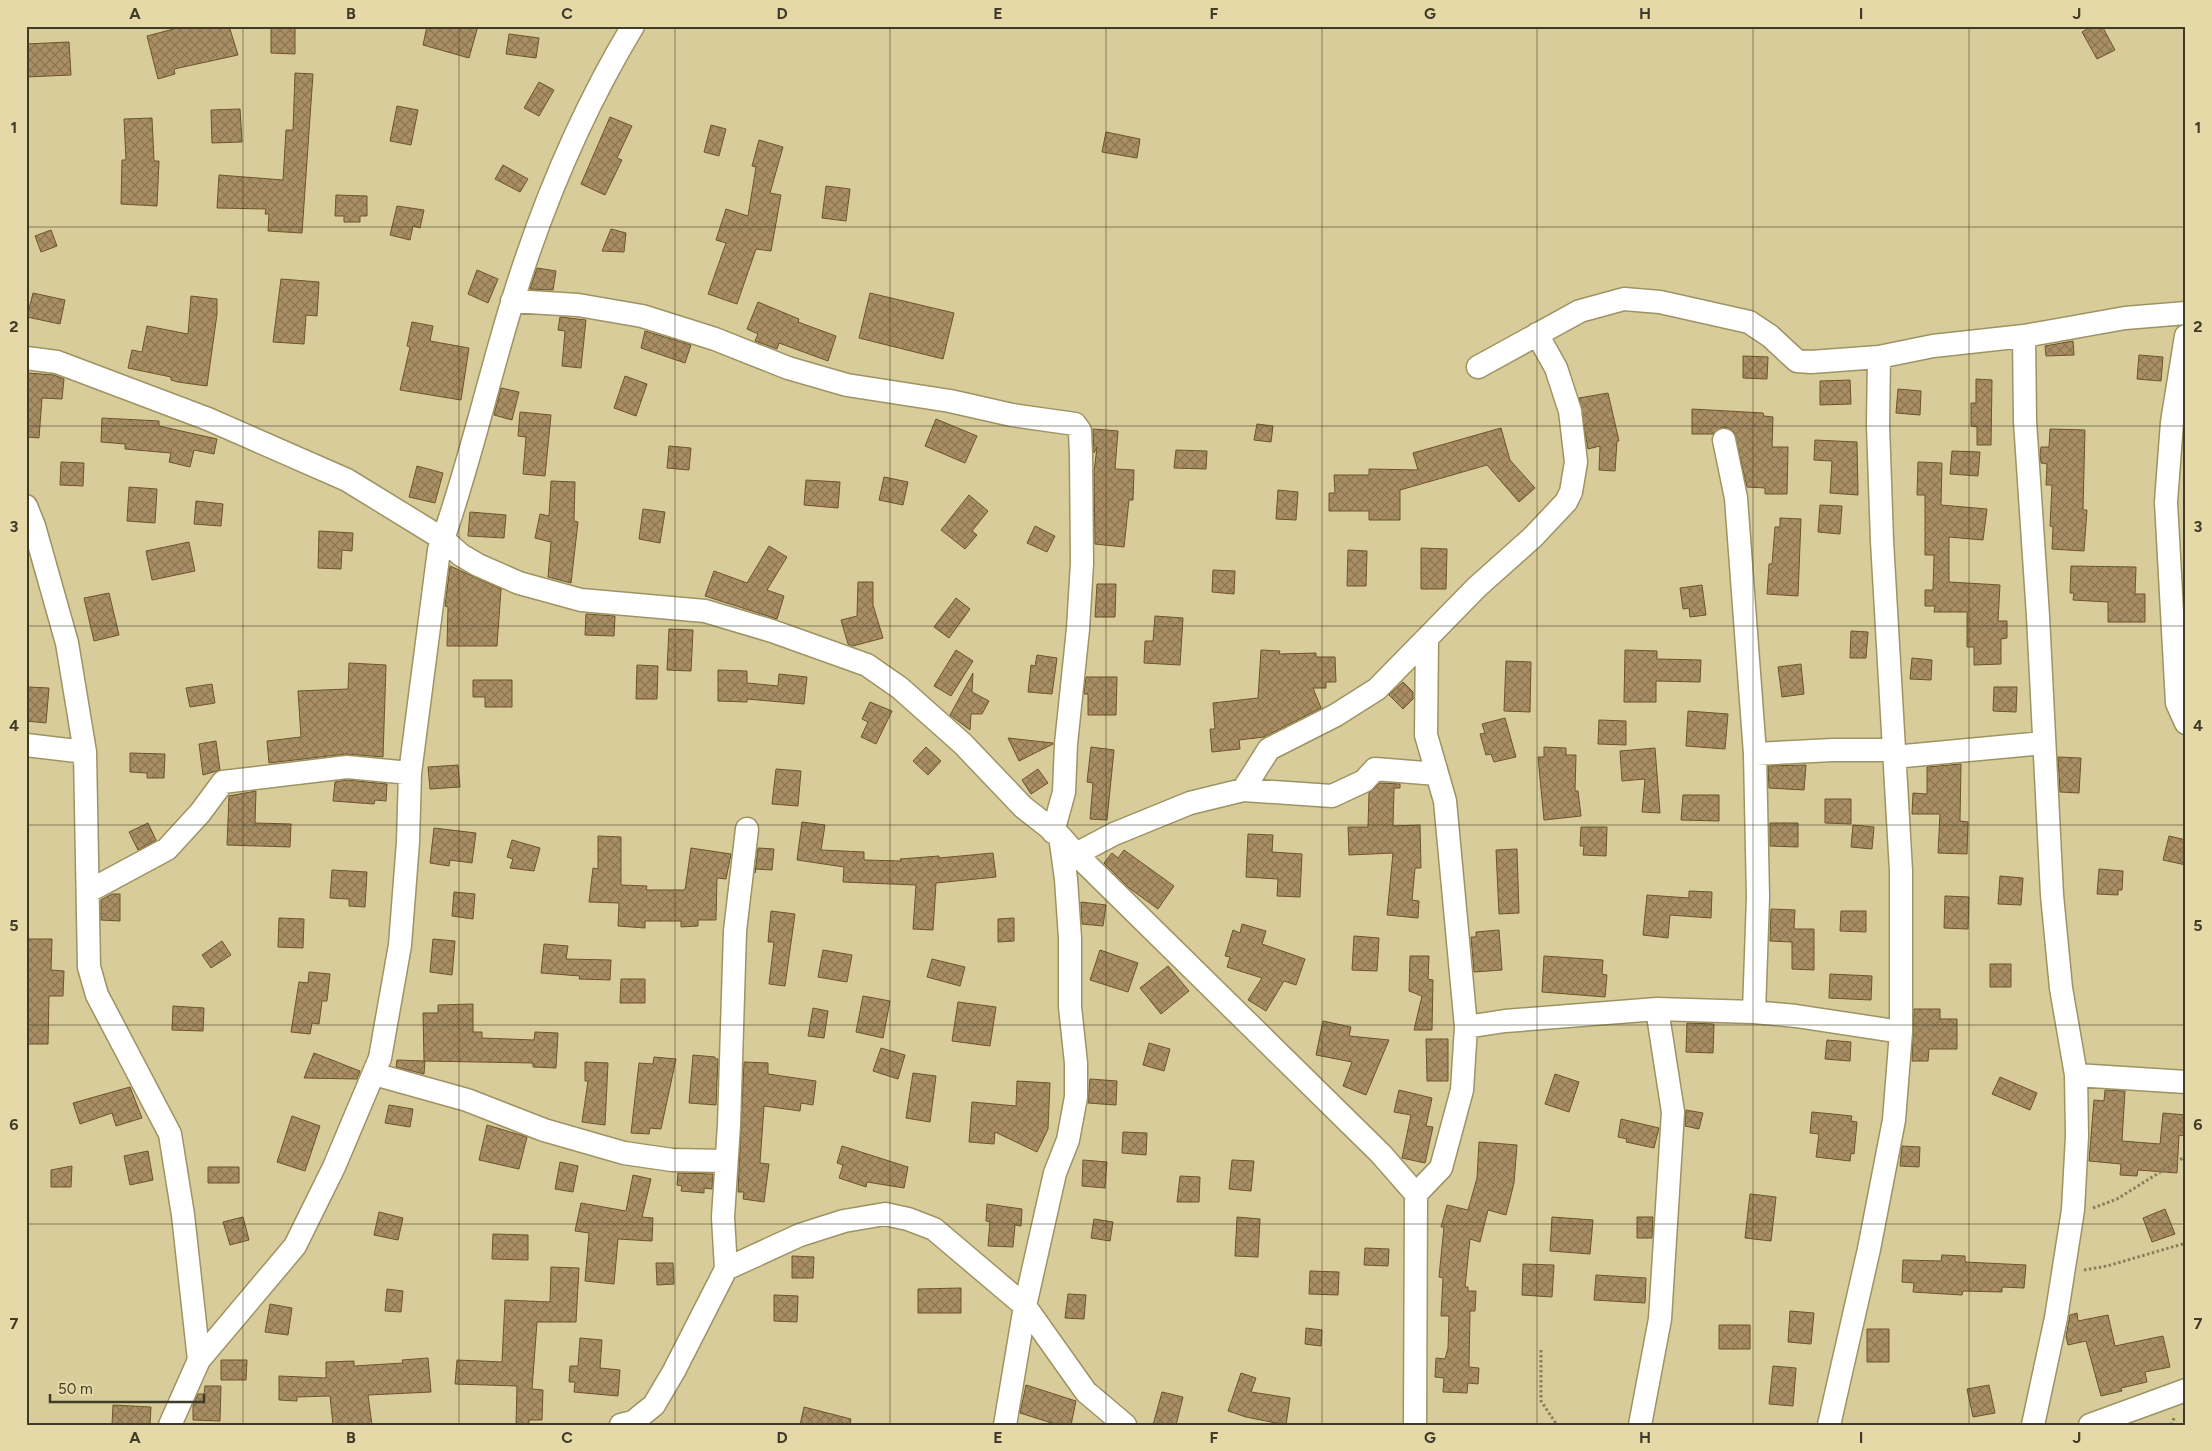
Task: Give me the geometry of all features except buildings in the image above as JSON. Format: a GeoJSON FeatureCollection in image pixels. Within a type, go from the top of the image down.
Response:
{"type":"FeatureCollection","features":[{"type":"Feature","properties":{"kind":"street"},"geometry":{"type":"LineString","coordinates":[[170,1425],[199,1360],[295,1246],[334,1167],[380,1058],[400,945],[408,842],[410,773],[437,559],[455,506],[512,302],[559,168],[604,74],[633,26]]}},
{"type":"Feature","properties":{"kind":"street"},"geometry":{"type":"LineString","coordinates":[[1478,367],[1580,312],[1624,299],[1660,302],[1749,322],[1770,336],[1797,361],[1879,357],[1933,346],[2024,336],[2126,318],[2186,313]]}},
{"type":"Feature","properties":{"kind":"street"},"geometry":{"type":"LineString","coordinates":[[512,302],[578,305],[642,316],[715,338],[788,368],[847,385],[950,401],[1012,416],[1075,424],[1080,431],[1082,563],[1079,620],[1066,744],[1064,792],[1056,834],[1067,889],[1070,1007],[1076,1063],[1076,1097],[1068,1140],[1055,1172],[1025,1306],[1005,1425]]}},
{"type":"Feature","properties":{"kind":"street"},"geometry":{"type":"LineString","coordinates":[[1242,790],[1269,749],[1336,715],[1376,689],[1428,639],[1477,587],[1540,530],[1566,502],[1571,492],[1576,462],[1570,411],[1556,368],[1537,334]]}},
{"type":"Feature","properties":{"kind":"street"},"geometry":{"type":"LineString","coordinates":[[2024,336],[2025,421],[2038,616],[2052,895],[2061,988],[2076,1075],[2077,1136],[2073,1210],[2064,1271],[2033,1425]]}},
{"type":"Feature","properties":{"kind":"street"},"geometry":{"type":"LineString","coordinates":[[2186,336],[2172,422],[2166,502],[2177,703],[2186,722]]}},
{"type":"Feature","properties":{"kind":"street"},"geometry":{"type":"LineString","coordinates":[[1829,1425],[1869,1249],[1894,1120],[1902,1032],[1901,871],[1893,754],[1880,464],[1879,357]]}},
{"type":"Feature","properties":{"kind":"street"},"geometry":{"type":"LineString","coordinates":[[26,358],[57,362],[208,419],[347,480],[443,539],[461,555],[478,565],[520,583],[581,600],[651,604],[706,611],[780,633],[867,665],[900,688],[963,744],[1023,807],[1056,834],[1381,1154],[1416,1194],[1414,1425]]}},
{"type":"Feature","properties":{"kind":"street"},"geometry":{"type":"LineString","coordinates":[[1724,440],[1736,498],[1755,754],[1758,897],[1754,1012]]}},
{"type":"Feature","properties":{"kind":"street"},"geometry":{"type":"LineString","coordinates":[[26,506],[34,526],[67,643],[85,752],[89,967],[97,995],[170,1134],[184,1225],[199,1360]]}},
{"type":"Feature","properties":{"kind":"street"},"geometry":{"type":"LineString","coordinates":[[1416,1194],[1441,1168],[1462,1090],[1466,1027],[1445,801],[1426,735],[1428,639]]}},
{"type":"Feature","properties":{"kind":"street"},"geometry":{"type":"LineString","coordinates":[[1755,754],[1833,750],[1893,754],[2043,743]]}},
{"type":"Feature","properties":{"kind":"street"},"geometry":{"type":"LineString","coordinates":[[26,745],[85,752]]}},
{"type":"Feature","properties":{"kind":"street"},"geometry":{"type":"LineString","coordinates":[[89,891],[166,849],[200,813],[223,782],[347,767],[410,773]]}},
{"type":"Feature","properties":{"kind":"street"},"geometry":{"type":"LineString","coordinates":[[1076,854],[1114,834],[1190,803],[1242,790],[1332,796],[1364,781],[1375,769],[1437,774]]}},
{"type":"Feature","properties":{"kind":"street"},"geometry":{"type":"LineString","coordinates":[[621,1425],[633,1422],[654,1405],[694,1334],[726,1269],[723,1217],[725,1161],[729,1125],[736,923],[747,828]]}},
{"type":"Feature","properties":{"kind":"street"},"geometry":{"type":"LineString","coordinates":[[1466,1027],[1505,1021],[1657,1009],[1754,1012],[1796,1016],[1902,1032]]}},
{"type":"Feature","properties":{"kind":"street"},"geometry":{"type":"LineString","coordinates":[[1640,1425],[1660,1319],[1673,1112],[1657,1009]]}},
{"type":"Feature","properties":{"kind":"street"},"geometry":{"type":"LineString","coordinates":[[374,1074],[467,1100],[544,1130],[624,1153],[672,1160],[725,1161]]}},
{"type":"Feature","properties":{"kind":"street"},"geometry":{"type":"LineString","coordinates":[[2076,1075],[2186,1082]]}},
{"type":"Feature","properties":{"kind":"street"},"geometry":{"type":"LineString","coordinates":[[726,1269],[800,1236],[844,1221],[884,1214],[908,1219],[934,1229],[1025,1306],[1086,1392],[1124,1425]]}},
{"type":"Feature","properties":{"kind":"street"},"geometry":{"type":"LineString","coordinates":[[2090,1425],[2186,1390]]}},
{"type":"Feature","properties":{"kind":"path"},"geometry":{"type":"LineString","coordinates":[[2073,1210],[2085,1211],[2117,1199],[2186,1156]]}},
{"type":"Feature","properties":{"kind":"path"},"geometry":{"type":"LineString","coordinates":[[2064,1271],[2107,1266],[2186,1243]]}},
{"type":"Feature","properties":{"kind":"path"},"geometry":{"type":"LineString","coordinates":[[1541,1350],[1541,1401],[1557,1425]]}}]}
